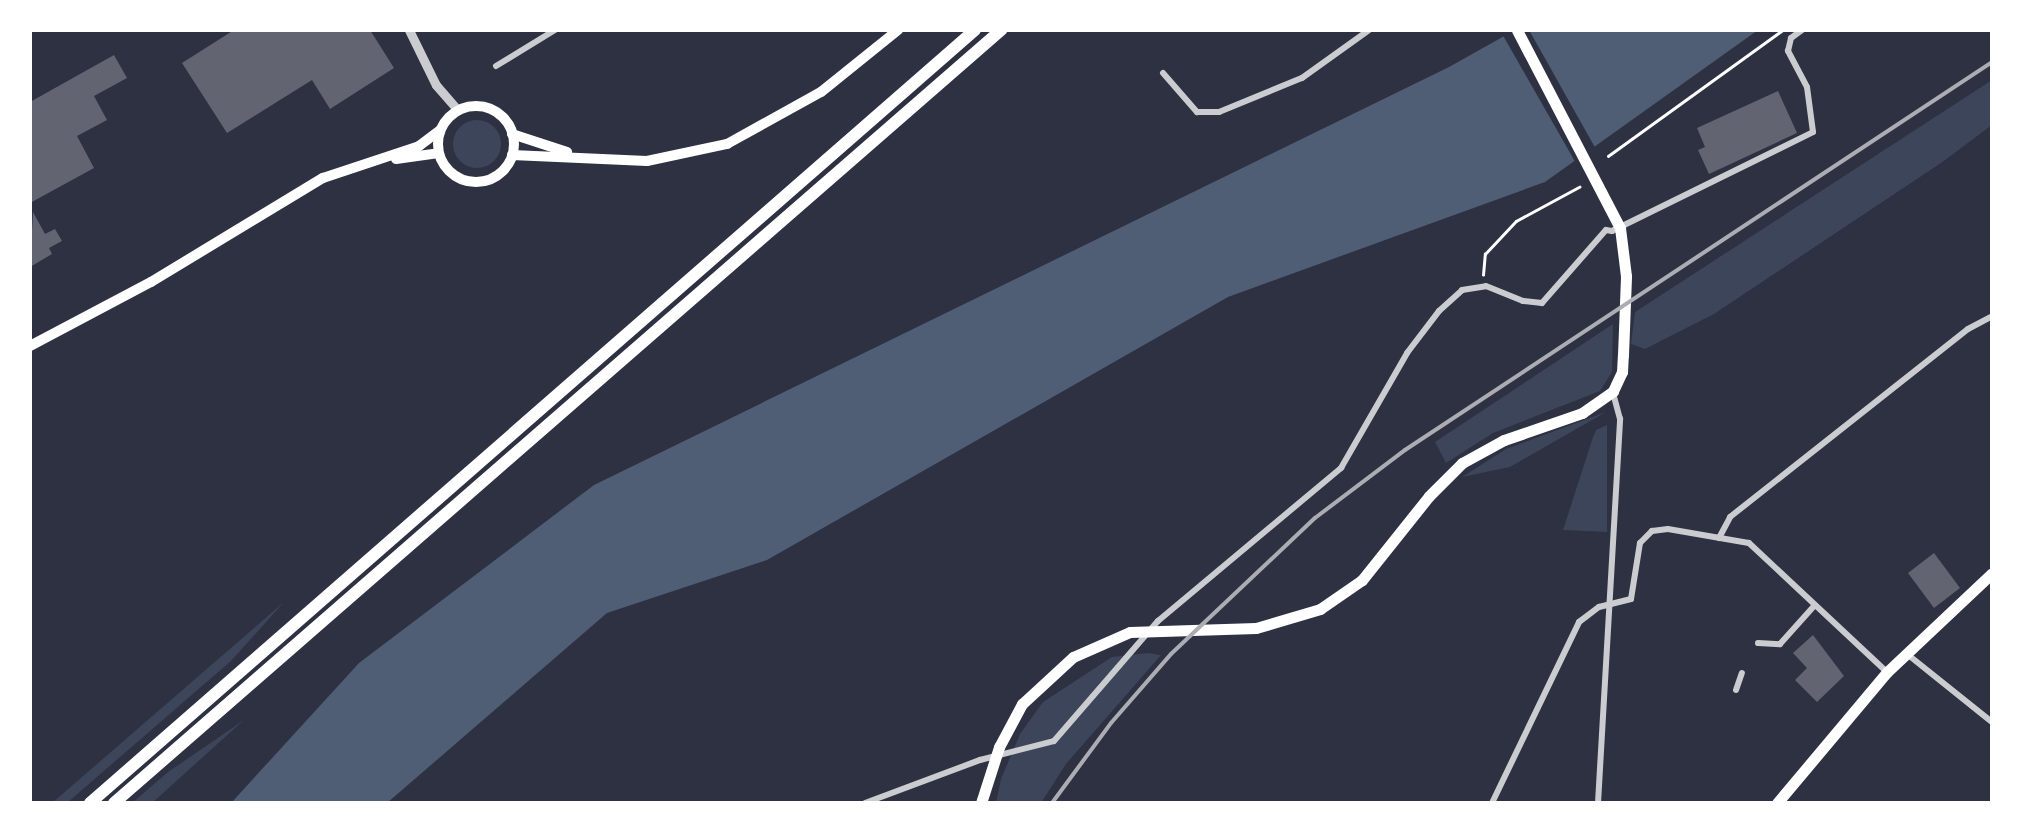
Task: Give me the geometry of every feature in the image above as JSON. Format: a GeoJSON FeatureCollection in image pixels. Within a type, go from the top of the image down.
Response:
{"type":"FeatureCollection","features":[{"type":"Feature","properties":{"kind":"highway"},"geometry":{"type":"LineString","coordinates":[[90,803],[975,30]]}},
{"type":"Feature","properties":{"kind":"highway"},"geometry":{"type":"LineString","coordinates":[[114,803],[1001,30]]}},
{"type":"Feature","properties":{"kind":"main road"},"geometry":{"type":"LineString","coordinates":[[512,155],[647,161],[727,144],[821,92],[898,30]]}},
{"type":"Feature","properties":{"kind":"main road"},"geometry":{"type":"LineString","coordinates":[[981,803],[998,747],[1022,704],[1073,656],[1130,632],[1256,628],[1320,610],[1362,580],[1462,463],[1504,440],[1582,413],[1613,391],[1622,372],[1623,355],[1626,276],[1620,228],[1600,181],[1517,30]]}},
{"type":"Feature","properties":{"kind":"main road"},"geometry":{"type":"LineString","coordinates":[[30,346],[151,282],[323,178],[419,146],[440,131],[458,110],[468,106],[491,109],[512,134],[578,156]]}},
{"type":"Feature","properties":{"kind":"main road"},"geometry":{"type":"LineString","coordinates":[[440,131],[439,153],[452,174],[475,182],[498,175],[512,155],[512,134]]}},
{"type":"Feature","properties":{"kind":"main road"},"geometry":{"type":"LineString","coordinates":[[351,168],[439,153]]}},
{"type":"Feature","properties":{"kind":"main road"},"geometry":{"type":"LineString","coordinates":[[1778,803],[1887,672],[1992,573]]}},
{"type":"Feature","properties":{"kind":"street"},"geometry":{"type":"LineString","coordinates":[[409,30],[436,85],[458,110]]}},
{"type":"Feature","properties":{"kind":"street"},"geometry":{"type":"LineString","coordinates":[[496,66],[555,30]]}},
{"type":"Feature","properties":{"kind":"street"},"geometry":{"type":"LineString","coordinates":[[1163,73],[1198,112],[1219,112],[1302,78],[1369,30]]}},
{"type":"Feature","properties":{"kind":"street"},"geometry":{"type":"LineString","coordinates":[[866,803],[980,760],[1054,740],[1158,621],[1341,468],[1393,375],[1438,311],[1462,290],[1486,286],[1523,301],[1542,303],[1601,234],[1813,132],[1807,87],[1788,51],[1791,38],[1802,30]]}},
{"type":"Feature","properties":{"kind":"street"},"geometry":{"type":"LineString","coordinates":[[1719,538],[1730,517],[1968,329],[1992,316]]}},
{"type":"Feature","properties":{"kind":"street"},"geometry":{"type":"LineString","coordinates":[[1598,803],[1620,418],[1613,391]]}},
{"type":"Feature","properties":{"kind":"street"},"geometry":{"type":"LineString","coordinates":[[1492,803],[1579,622],[1599,607],[1631,599],[1640,543],[1652,531],[1749,543],[1887,672]]}},
{"type":"Feature","properties":{"kind":"street"},"geometry":{"type":"LineString","coordinates":[[1758,643],[1780,644],[1815,604]]}},
{"type":"Feature","properties":{"kind":"street"},"geometry":{"type":"LineString","coordinates":[[1906,653],[1992,722]]}},
{"type":"Feature","properties":{"kind":"street"},"geometry":{"type":"LineString","coordinates":[[1736,690],[1742,673]]}},
{"type":"Feature","properties":{"kind":"path"},"geometry":{"type":"LineString","coordinates":[[1608,156],[1784,30]]}},
{"type":"Feature","properties":{"kind":"path"},"geometry":{"type":"LineString","coordinates":[[1486,286],[1482,272],[1486,254],[1516,221],[1579,188]]}},
{"type":"Feature","properties":{"kind":"shaded area"},"geometry":{"type":"Polygon","coordinates":[[[1515,30],[1758,30],[1545,182],[1228,297],[767,560],[607,613],[387,803],[231,803],[359,663],[594,485],[1449,67],[1515,30]]]}},
{"type":"Feature","properties":{"kind":"shaded area"},"geometry":{"type":"Polygon","coordinates":[[[1992,80],[1992,125],[1941,163],[1714,314],[1645,349],[1631,344],[1635,312],[1992,80]]]}},
{"type":"Feature","properties":{"kind":"shaded area"},"geometry":{"type":"Polygon","coordinates":[[[477,120],[494,127],[501,144],[494,161],[477,168],[460,161],[453,144],[460,127],[477,120]]]}},
{"type":"Feature","properties":{"kind":"shaded area"},"geometry":{"type":"Polygon","coordinates":[[[1613,324],[1612,372],[1600,391],[1493,433],[1446,463],[1435,442],[1613,324]]]}},
{"type":"Feature","properties":{"kind":"shaded area"},"geometry":{"type":"Polygon","coordinates":[[[1606,412],[1510,467],[1462,477],[1506,449],[1606,412]]]}},
{"type":"Feature","properties":{"kind":"shaded area"},"geometry":{"type":"Polygon","coordinates":[[[1607,425],[1607,532],[1563,530],[1593,437],[1596,430],[1607,425]]]}},
{"type":"Feature","properties":{"kind":"shaded area"},"geometry":{"type":"Polygon","coordinates":[[[284,602],[231,661],[67,803],[52,803],[284,602]]]}},
{"type":"Feature","properties":{"kind":"shaded area"},"geometry":{"type":"Polygon","coordinates":[[[1161,655],[1066,764],[1041,803],[996,803],[1001,779],[1020,734],[1043,702],[1112,657],[1161,655]]]}},
{"type":"Feature","properties":{"kind":"shaded area"},"geometry":{"type":"Polygon","coordinates":[[[244,720],[152,803],[132,803],[168,772],[244,720]]]}},
{"type":"Feature","properties":{"kind":"pier"},"geometry":{"type":"Polygon","coordinates":[[[1529,30],[1597,151],[1577,165],[1501,32],[1529,30]]]}},
{"type":"Feature","properties":{"kind":"building"},"geometry":{"type":"Polygon","coordinates":[[[234,30],[370,30],[394,68],[330,109],[312,80],[227,133],[182,63],[234,30]]]}},
{"type":"Feature","properties":{"kind":"building"},"geometry":{"type":"Polygon","coordinates":[[[114,55],[127,78],[94,96],[107,120],[77,136],[94,168],[30,203],[30,102],[114,55]]]}},
{"type":"Feature","properties":{"kind":"building"},"geometry":{"type":"Polygon","coordinates":[[[1778,91],[1797,133],[1709,174],[1698,150],[1705,147],[1697,128],[1778,91]]]}},
{"type":"Feature","properties":{"kind":"building"},"geometry":{"type":"Polygon","coordinates":[[[33,212],[45,234],[55,229],[62,241],[49,248],[52,254],[30,267],[33,212]]]}},
{"type":"Feature","properties":{"kind":"building"},"geometry":{"type":"Polygon","coordinates":[[[1934,553],[1960,588],[1934,608],[1908,573],[1934,553]]]}},
{"type":"Feature","properties":{"kind":"building"},"geometry":{"type":"Polygon","coordinates":[[[1813,635],[1844,676],[1817,702],[1795,680],[1807,668],[1793,653],[1813,635]]]}},
{"type":"Feature","properties":{"kind":"railway"},"geometry":{"type":"LineString","coordinates":[[1052,803],[1111,723],[1171,654],[1315,518],[1405,450],[1992,62]]}}]}
